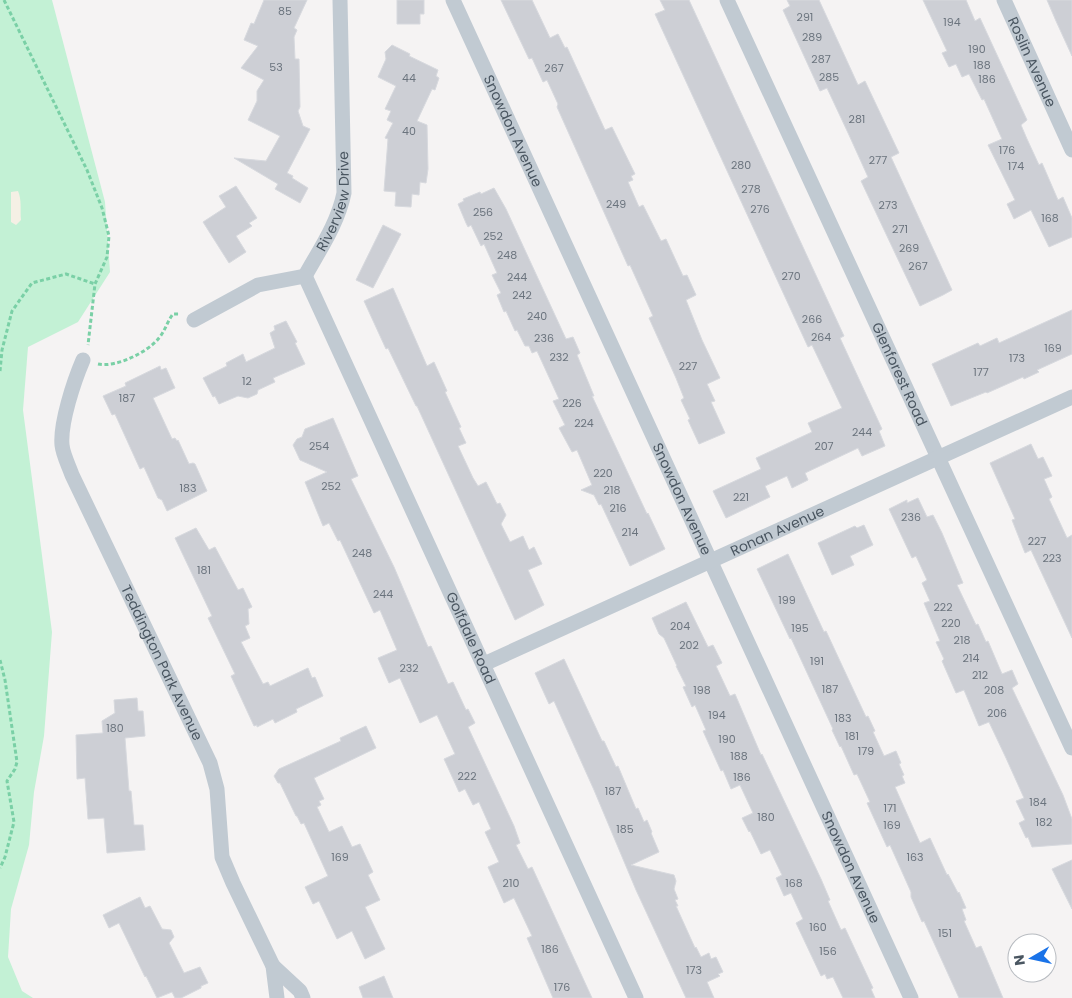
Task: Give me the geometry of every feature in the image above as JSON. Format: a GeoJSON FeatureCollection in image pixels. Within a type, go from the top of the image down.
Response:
{"type":"FeatureCollection","features":[{"type":"Feature","properties":{"kind":"street","name":"Riverview Drive"},"geometry":{"type":"LineString","coordinates":[[306,276],[339,212],[344,193],[340,0]]}},
{"type":"Feature","properties":{"kind":"street","name":"Snowdon Avenue"},"geometry":{"type":"LineString","coordinates":[[453,0],[911,998]]}},
{"type":"Feature","properties":{"kind":"street","name":"Glenforest Road"},"geometry":{"type":"LineString","coordinates":[[727,0],[1072,748]]}},
{"type":"Feature","properties":{"kind":"street","name":"Roslin Avenue"},"geometry":{"type":"LineString","coordinates":[[1004,0],[1072,150]]}},
{"type":"Feature","properties":{"kind":"street"},"geometry":{"type":"LineString","coordinates":[[194,320],[258,285],[306,276]]}},
{"type":"Feature","properties":{"kind":"street","name":"Golfdale Road"},"geometry":{"type":"LineString","coordinates":[[306,276],[636,998]]}},
{"type":"Feature","properties":{"kind":"street","name":"Teddington Park Avenue"},"geometry":{"type":"LineString","coordinates":[[83,360],[66,414],[62,446],[72,475],[210,763],[217,789],[222,857],[273,966],[277,998]]}},
{"type":"Feature","properties":{"kind":"street","name":"Ronan Avenue"},"geometry":{"type":"LineString","coordinates":[[484,664],[1072,397]]}},
{"type":"Feature","properties":{"kind":"street","name":"Teddington Park Avenue"},"geometry":{"type":"LineString","coordinates":[[273,966],[300,991],[303,998]]}},
{"type":"Feature","properties":{"kind":"path"},"geometry":{"type":"LineString","coordinates":[[4,0],[87,170],[102,208],[109,236],[108,257],[95,284],[87,352],[83,360],[102,365],[129,358],[149,348],[158,340],[173,314],[183,315],[194,320]]}},
{"type":"Feature","properties":{"kind":"path"},"geometry":{"type":"LineString","coordinates":[[0,371],[2,350],[12,311],[32,283],[66,274],[95,284]]}},
{"type":"Feature","properties":{"kind":"path"},"geometry":{"type":"LineString","coordinates":[[0,660],[5,680],[17,762],[7,781],[14,822],[5,857],[0,868]]}},
{"type":"Feature","properties":{"kind":"green space"},"geometry":{"type":"Polygon","coordinates":[[[0,0],[52,0],[105,202],[110,272],[78,322],[28,347],[23,410],[52,632],[44,736],[34,792],[29,845],[11,909],[8,957],[22,991],[33,998],[0,998],[0,0]]]}},
{"type":"Feature","properties":{"kind":"sand"},"geometry":{"type":"Polygon","coordinates":[[[18,191],[21,220],[16,225],[11,222],[11,192],[18,191]]]}},
{"type":"Feature","properties":{"kind":"building"},"geometry":{"type":"Polygon","coordinates":[[[264,0],[307,0],[294,28],[297,30],[294,37],[295,59],[299,59],[300,107],[298,111],[303,126],[310,129],[287,173],[308,188],[300,203],[275,189],[278,184],[234,158],[266,161],[280,136],[248,120],[257,101],[257,91],[264,80],[241,68],[258,46],[244,40],[251,23],[254,24],[264,0]]]}},
{"type":"Feature","properties":{"kind":"building"},"geometry":{"type":"Polygon","coordinates":[[[397,0],[424,0],[424,14],[420,14],[420,24],[397,24],[397,0]]]}},
{"type":"Feature","properties":{"kind":"building"},"geometry":{"type":"Polygon","coordinates":[[[501,0],[532,0],[550,38],[558,34],[565,48],[567,47],[605,130],[612,127],[635,174],[631,176],[633,180],[628,182],[639,207],[643,205],[661,241],[666,239],[683,276],[687,275],[696,295],[686,300],[720,378],[707,384],[715,401],[711,402],[725,433],[699,444],[681,400],[684,398],[649,318],[653,316],[630,265],[628,266],[557,107],[558,104],[547,80],[543,82],[532,58],[529,59],[501,0]]]}},
{"type":"Feature","properties":{"kind":"building"},"geometry":{"type":"Polygon","coordinates":[[[660,0],[689,0],[844,336],[840,338],[882,429],[879,431],[885,446],[862,456],[858,448],[805,473],[808,480],[792,488],[787,476],[765,486],[770,497],[726,518],[713,491],[761,469],[756,458],[812,432],[808,423],[842,408],[812,345],[808,347],[655,14],[665,10],[660,0]]]}},
{"type":"Feature","properties":{"kind":"building"},"geometry":{"type":"Polygon","coordinates":[[[787,0],[819,0],[858,85],[865,81],[899,153],[891,157],[952,290],[943,295],[920,306],[861,181],[868,177],[849,135],[827,88],[820,91],[783,10],[790,6],[787,0]]]}},
{"type":"Feature","properties":{"kind":"building"},"geometry":{"type":"Polygon","coordinates":[[[923,0],[966,0],[975,21],[980,18],[1027,120],[1021,125],[1027,139],[1039,165],[1042,163],[1058,200],[1063,197],[1072,218],[1072,237],[1049,247],[1031,210],[1014,219],[1007,204],[1015,200],[988,145],[1002,139],[984,99],[982,100],[969,74],[962,77],[956,64],[949,67],[942,53],[947,51],[923,0]]]}},
{"type":"Feature","properties":{"kind":"building"},"geometry":{"type":"Polygon","coordinates":[[[1047,0],[1072,0],[1072,56],[1056,21],[1047,0]]]}},
{"type":"Feature","properties":{"kind":"building"},"geometry":{"type":"Polygon","coordinates":[[[392,45],[410,54],[409,56],[438,70],[436,76],[439,78],[435,90],[432,89],[417,121],[427,125],[428,169],[426,183],[420,182],[419,195],[412,194],[411,207],[395,206],[396,192],[384,191],[388,139],[385,138],[393,123],[387,120],[391,111],[385,109],[396,86],[378,77],[386,59],[385,52],[392,45]]]}},
{"type":"Feature","properties":{"kind":"building"},"geometry":{"type":"Polygon","coordinates":[[[236,186],[257,218],[249,223],[252,226],[236,236],[246,252],[229,263],[203,222],[226,207],[219,196],[236,186]]]}},
{"type":"Feature","properties":{"kind":"building"},"geometry":{"type":"Polygon","coordinates":[[[494,188],[506,209],[566,339],[573,337],[580,353],[577,355],[594,396],[592,396],[665,549],[630,566],[601,504],[599,505],[594,495],[581,490],[592,485],[577,450],[572,452],[559,428],[565,425],[553,401],[559,399],[537,351],[532,353],[529,346],[525,346],[517,330],[515,331],[506,311],[504,312],[497,295],[501,293],[492,275],[497,273],[484,244],[481,246],[471,225],[468,227],[458,204],[464,201],[463,199],[494,188]]]}},
{"type":"Feature","properties":{"kind":"building"},"geometry":{"type":"Polygon","coordinates":[[[383,225],[401,234],[373,288],[356,280],[383,225]]]}},
{"type":"Feature","properties":{"kind":"building"},"geometry":{"type":"Polygon","coordinates":[[[393,288],[427,366],[434,362],[447,391],[445,392],[466,443],[458,446],[473,478],[478,486],[486,482],[497,504],[500,503],[506,515],[501,524],[510,542],[523,536],[529,550],[534,547],[542,564],[528,570],[544,605],[515,620],[417,406],[388,348],[386,349],[364,301],[393,288]]]}},
{"type":"Feature","properties":{"kind":"building"},"geometry":{"type":"Polygon","coordinates":[[[1072,310],[1072,354],[1037,370],[1039,372],[1024,379],[1023,377],[951,406],[932,364],[978,343],[980,346],[997,338],[999,343],[1072,310]]]}},
{"type":"Feature","properties":{"kind":"building"},"geometry":{"type":"Polygon","coordinates":[[[286,321],[297,342],[295,343],[305,364],[273,378],[275,382],[258,390],[257,394],[248,398],[238,396],[219,404],[203,378],[227,366],[226,363],[243,354],[246,362],[275,348],[270,333],[275,330],[274,326],[286,321]]]}},
{"type":"Feature","properties":{"kind":"building"},"geometry":{"type":"Polygon","coordinates":[[[160,366],[161,370],[166,368],[175,388],[153,398],[172,439],[178,440],[189,464],[195,464],[207,491],[167,511],[162,500],[158,498],[144,467],[140,469],[115,414],[112,415],[103,396],[126,386],[125,383],[160,366]]]}},
{"type":"Feature","properties":{"kind":"building"},"geometry":{"type":"Polygon","coordinates":[[[333,418],[358,476],[351,479],[394,567],[428,647],[431,646],[448,684],[453,682],[466,710],[468,709],[475,723],[468,727],[514,826],[520,843],[516,845],[528,869],[532,867],[592,998],[553,998],[527,938],[532,936],[514,898],[504,903],[488,867],[499,862],[485,832],[491,829],[479,802],[473,805],[465,789],[459,792],[444,759],[455,754],[437,715],[420,723],[400,678],[389,683],[378,658],[397,650],[380,610],[374,613],[340,540],[338,541],[329,523],[323,526],[305,482],[327,472],[300,460],[293,445],[297,439],[302,437],[305,429],[333,418]]]}},
{"type":"Feature","properties":{"kind":"building"},"geometry":{"type":"Polygon","coordinates":[[[1031,444],[1038,459],[1043,457],[1052,476],[1044,479],[1052,497],[1049,499],[1067,538],[1072,535],[1072,638],[1031,550],[1025,553],[1012,520],[1015,519],[990,463],[1031,444]]]}},
{"type":"Feature","properties":{"kind":"building"},"geometry":{"type":"Polygon","coordinates":[[[918,498],[927,517],[933,515],[942,533],[963,583],[957,585],[976,625],[978,624],[986,642],[988,641],[1002,674],[1012,670],[1018,684],[1012,688],[1063,795],[1072,819],[1072,844],[1032,847],[1019,823],[1025,820],[1016,801],[1024,798],[989,722],[979,726],[964,690],[956,693],[942,661],[944,659],[936,642],[940,641],[924,603],[930,601],[922,583],[927,580],[916,556],[912,558],[889,509],[907,500],[907,503],[918,498]]]}},
{"type":"Feature","properties":{"kind":"building"},"geometry":{"type":"Polygon","coordinates":[[[864,525],[873,545],[850,556],[854,565],[832,575],[818,543],[855,526],[857,528],[864,525]]]}},
{"type":"Feature","properties":{"kind":"building"},"geometry":{"type":"Polygon","coordinates":[[[196,528],[209,550],[215,547],[238,590],[243,588],[252,607],[248,609],[249,624],[245,626],[250,638],[241,642],[263,684],[268,682],[270,686],[308,668],[312,678],[315,677],[323,696],[296,709],[297,712],[275,723],[273,719],[257,727],[257,725],[254,726],[231,676],[235,674],[208,618],[212,616],[175,538],[196,528]]]}},
{"type":"Feature","properties":{"kind":"building"},"geometry":{"type":"Polygon","coordinates":[[[788,554],[824,632],[826,631],[866,717],[868,716],[884,756],[896,751],[901,763],[899,764],[905,783],[895,787],[920,843],[930,838],[947,875],[959,892],[966,908],[962,909],[966,920],[964,921],[976,948],[981,946],[1003,998],[959,998],[924,921],[922,922],[890,845],[887,847],[867,803],[870,802],[857,774],[854,775],[840,747],[791,638],[757,569],[788,554]]]}},
{"type":"Feature","properties":{"kind":"building"},"geometry":{"type":"Polygon","coordinates":[[[686,602],[708,647],[713,645],[722,663],[716,666],[730,696],[735,694],[761,755],[821,879],[830,900],[828,901],[841,930],[845,928],[873,988],[871,989],[875,998],[843,998],[833,977],[827,979],[825,974],[821,976],[796,923],[803,919],[791,893],[784,896],[776,878],[782,875],[770,850],[761,854],[742,818],[753,813],[740,785],[731,789],[723,770],[721,771],[703,731],[706,730],[695,705],[692,707],[683,687],[686,686],[664,638],[659,634],[652,618],[686,602]]]}},
{"type":"Feature","properties":{"kind":"building"},"geometry":{"type":"Polygon","coordinates":[[[564,659],[602,741],[604,741],[616,767],[618,766],[636,809],[638,808],[644,822],[647,820],[659,852],[631,865],[674,875],[676,881],[674,889],[678,899],[675,900],[678,906],[676,906],[695,948],[701,957],[709,953],[711,959],[716,957],[723,972],[718,974],[720,976],[707,982],[714,998],[686,998],[636,890],[554,701],[549,704],[535,673],[564,659]]]}},
{"type":"Feature","properties":{"kind":"building"},"geometry":{"type":"Polygon","coordinates":[[[137,698],[138,711],[143,711],[145,736],[125,738],[134,825],[143,825],[145,850],[107,853],[104,818],[88,819],[85,778],[77,779],[76,735],[103,733],[102,721],[115,713],[114,700],[137,698]]]}},
{"type":"Feature","properties":{"kind":"building"},"geometry":{"type":"Polygon","coordinates":[[[366,726],[376,748],[314,778],[324,799],[319,801],[321,805],[317,807],[329,832],[342,826],[352,847],[360,844],[373,872],[368,875],[380,900],[365,907],[385,949],[365,959],[352,931],[337,939],[319,901],[313,904],[305,887],[328,876],[304,823],[301,824],[280,783],[278,783],[274,776],[279,769],[341,741],[340,738],[366,726]]]}},
{"type":"Feature","properties":{"kind":"building"},"geometry":{"type":"Polygon","coordinates":[[[1072,860],[1072,909],[1052,869],[1072,860]]]}},
{"type":"Feature","properties":{"kind":"building"},"geometry":{"type":"Polygon","coordinates":[[[140,897],[145,908],[150,906],[162,929],[171,930],[174,937],[169,943],[184,973],[200,967],[208,983],[181,998],[175,998],[172,992],[157,998],[119,923],[109,928],[103,915],[140,897]]]}},
{"type":"Feature","properties":{"kind":"building"},"geometry":{"type":"Polygon","coordinates":[[[384,976],[393,998],[363,998],[359,987],[384,976]]]}}]}
